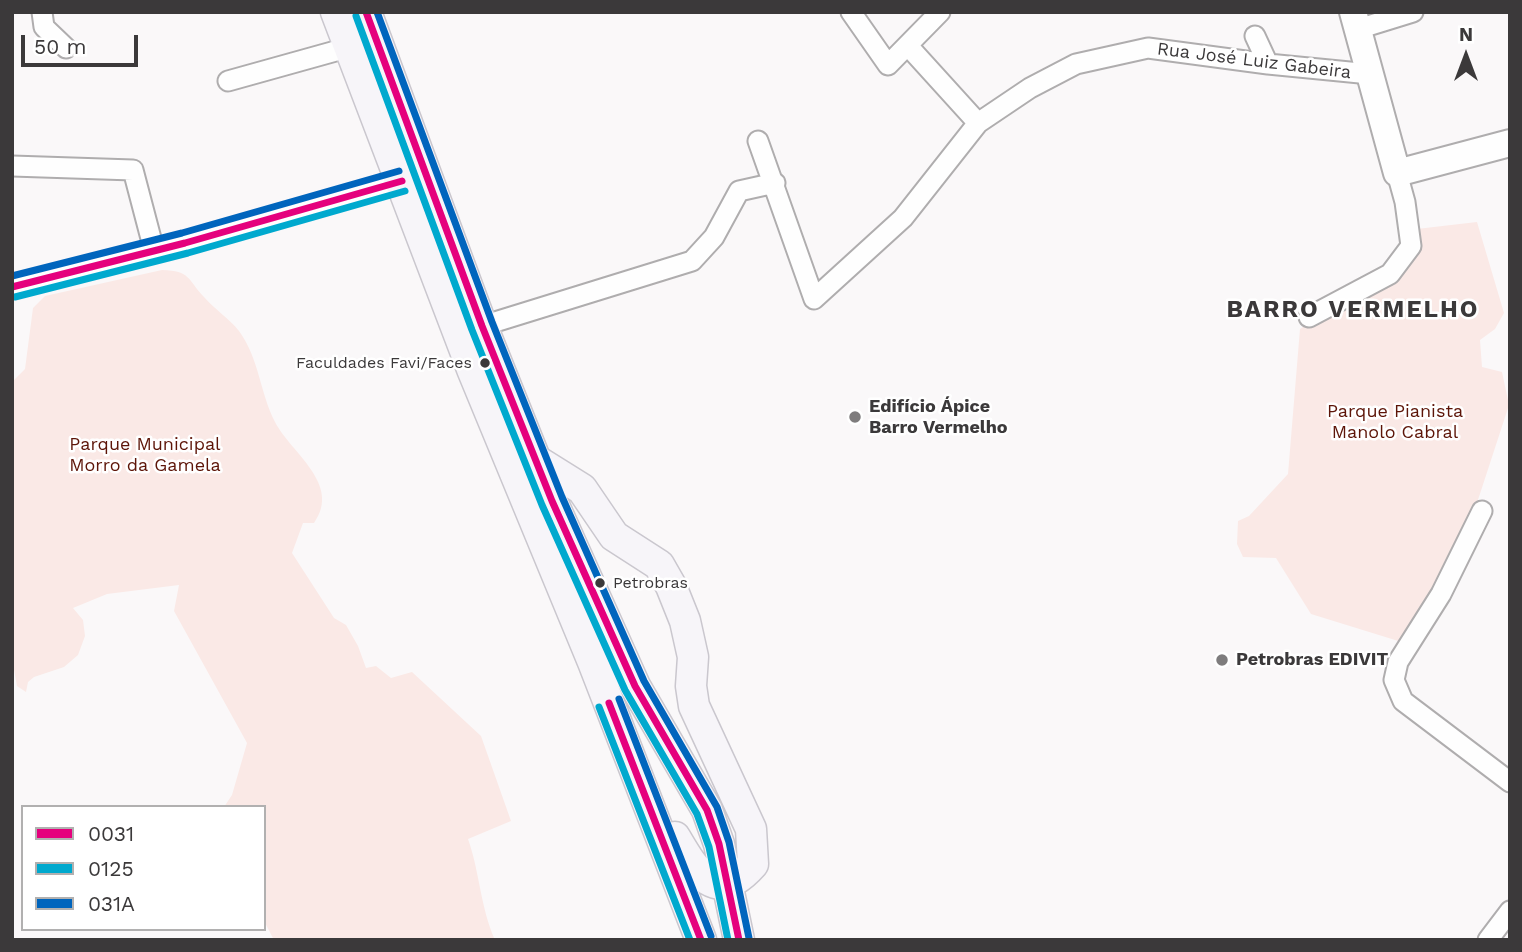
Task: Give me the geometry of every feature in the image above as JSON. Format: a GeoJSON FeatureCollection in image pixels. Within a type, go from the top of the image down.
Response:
{"type":"FeatureCollection","features":[{"type":"Feature","properties":{"kind":"main road"},"geometry":{"type":"LineString","coordinates":[[336,12],[472,369],[635,686],[707,810],[729,884],[739,940]]}},
{"type":"Feature","properties":{"kind":"main road"},"geometry":{"type":"LineString","coordinates":[[366,12],[482,326],[534,458],[544,513],[699,939]]}},
{"type":"Feature","properties":{"kind":"main road"},"geometry":{"type":"LineString","coordinates":[[534,458],[576,485],[593,504],[609,531],[659,565],[671,586],[685,621],[693,657],[691,686],[694,706],[751,829],[753,864],[750,940]]}},
{"type":"Feature","properties":{"kind":"main road"},"geometry":{"type":"LineString","coordinates":[[544,513],[580,495],[593,504]]}},
{"type":"Feature","properties":{"kind":"main road"},"geometry":{"type":"LineString","coordinates":[[638,777],[700,877],[711,883],[729,884],[742,877],[753,864]]}},
{"type":"Feature","properties":{"kind":"street"},"geometry":{"type":"LineString","coordinates":[[42,12],[44,27],[66,48]]}},
{"type":"Feature","properties":{"kind":"street"},"geometry":{"type":"LineString","coordinates":[[851,12],[888,65],[909,47],[940,12]]}},
{"type":"Feature","properties":{"kind":"street"},"geometry":{"type":"LineString","coordinates":[[1309,317],[1390,274],[1411,246],[1405,202],[1356,20],[1413,12]]}},
{"type":"Feature","properties":{"kind":"street"},"geometry":{"type":"LineString","coordinates":[[1255,36],[1268,64]]}},
{"type":"Feature","properties":{"kind":"street"},"geometry":{"type":"LineString","coordinates":[[229,81],[350,47]]}},
{"type":"Feature","properties":{"kind":"street"},"geometry":{"type":"LineString","coordinates":[[909,47],[978,123]]}},
{"type":"Feature","properties":{"kind":"street","name":"Rua José Luiz Gabeira"},"geometry":{"type":"LineString","coordinates":[[775,183],[814,299],[903,218],[978,123],[1030,88],[1076,64],[1148,48],[1370,74]]}},
{"type":"Feature","properties":{"kind":"street"},"geometry":{"type":"LineString","coordinates":[[482,326],[692,261],[714,237],[740,191],[775,183],[758,141]]}},
{"type":"Feature","properties":{"kind":"street"},"geometry":{"type":"LineString","coordinates":[[1397,173],[1510,143]]}},
{"type":"Feature","properties":{"kind":"street"},"geometry":{"type":"LineString","coordinates":[[12,166],[133,170],[154,250]]}},
{"type":"Feature","properties":{"kind":"street"},"geometry":{"type":"LineString","coordinates":[[12,287],[402,181]]}},
{"type":"Feature","properties":{"kind":"street"},"geometry":{"type":"LineString","coordinates":[[1482,512],[1441,594],[1398,662],[1394,680],[1397,693],[1403,701],[1510,782]]}},
{"type":"Feature","properties":{"kind":"street"},"geometry":{"type":"LineString","coordinates":[[1485,762],[1510,772]]}},
{"type":"Feature","properties":{"kind":"street"},"geometry":{"type":"LineString","coordinates":[[1489,940],[1510,911]]}},
{"type":"Feature","properties":{"kind":"green space","name":"Parque Pianista Manolo Cabral"},"geometry":{"type":"Polygon","coordinates":[[[1477,222],[1504,313],[1495,329],[1480,340],[1482,367],[1502,372],[1509,405],[1475,509],[1408,644],[1311,614],[1276,558],[1243,557],[1237,544],[1238,521],[1249,516],[1288,474],[1300,329],[1399,260],[1408,230],[1477,222]]]}},
{"type":"Feature","properties":{"kind":"green space","name":"Parque Municipal Morro da Gamela"},"geometry":{"type":"Polygon","coordinates":[[[162,270],[178,272],[188,277],[246,341],[275,422],[311,469],[322,495],[321,509],[314,523],[303,523],[292,553],[334,618],[346,625],[366,668],[376,666],[391,678],[412,672],[481,736],[511,821],[468,839],[486,915],[495,940],[274,940],[266,925],[266,805],[225,805],[232,795],[247,743],[174,611],[179,585],[107,594],[73,608],[83,620],[85,636],[78,655],[64,667],[34,677],[28,682],[26,692],[17,686],[12,659],[12,382],[25,369],[33,308],[45,296],[162,270]]]}},
{"type":"Feature","properties":{"kind":"transit line","name":"0031"},"geometry":{"type":"LineString","coordinates":[[366,12],[482,326],[552,501],[635,686],[707,810],[719,844],[739,940]]}},
{"type":"Feature","properties":{"kind":"transit line","name":"031A"},"geometry":{"type":"LineString","coordinates":[[377,12],[492,322],[562,497],[644,681],[717,807],[729,842],[749,938]]}},
{"type":"Feature","properties":{"kind":"transit line","name":"0125"},"geometry":{"type":"LineString","coordinates":[[356,16],[472,330],[542,505],[625,690],[697,814],[709,847],[728,940]]}},
{"type":"Feature","properties":{"kind":"transit line","name":"031A"},"geometry":{"type":"LineString","coordinates":[[12,276],[182,233],[399,171]]}},
{"type":"Feature","properties":{"kind":"transit line","name":"0031"},"geometry":{"type":"LineString","coordinates":[[12,287],[185,243],[402,181]]}},
{"type":"Feature","properties":{"kind":"transit line","name":"0125"},"geometry":{"type":"LineString","coordinates":[[15,297],[188,253],[405,191]]}},
{"type":"Feature","properties":{"kind":"transit line","name":"031A"},"geometry":{"type":"LineString","coordinates":[[619,699],[711,936]]}},
{"type":"Feature","properties":{"kind":"transit line","name":"0031"},"geometry":{"type":"LineString","coordinates":[[609,703],[701,940]]}},
{"type":"Feature","properties":{"kind":"transit line","name":"0125"},"geometry":{"type":"LineString","coordinates":[[599,707],[690,940]]}},
{"type":"Feature","properties":{"kind":"place","name":"Faculdades Favi/Faces"},"geometry":{"type":"Point","coordinates":[485,363]}},
{"type":"Feature","properties":{"kind":"place","name":"Edifício Ápice Barro Vermelho"},"geometry":{"type":"Point","coordinates":[855,417]}},
{"type":"Feature","properties":{"kind":"place","name":"Petrobras"},"geometry":{"type":"Point","coordinates":[600,583]}},
{"type":"Feature","properties":{"kind":"place","name":"Petrobras EDIVIT"},"geometry":{"type":"Point","coordinates":[1222,660]}},
{"type":"Feature","properties":{"kind":"district","name":"BARRO VERMELHO"},"geometry":{"type":"Point","coordinates":[1353,310]}}]}
